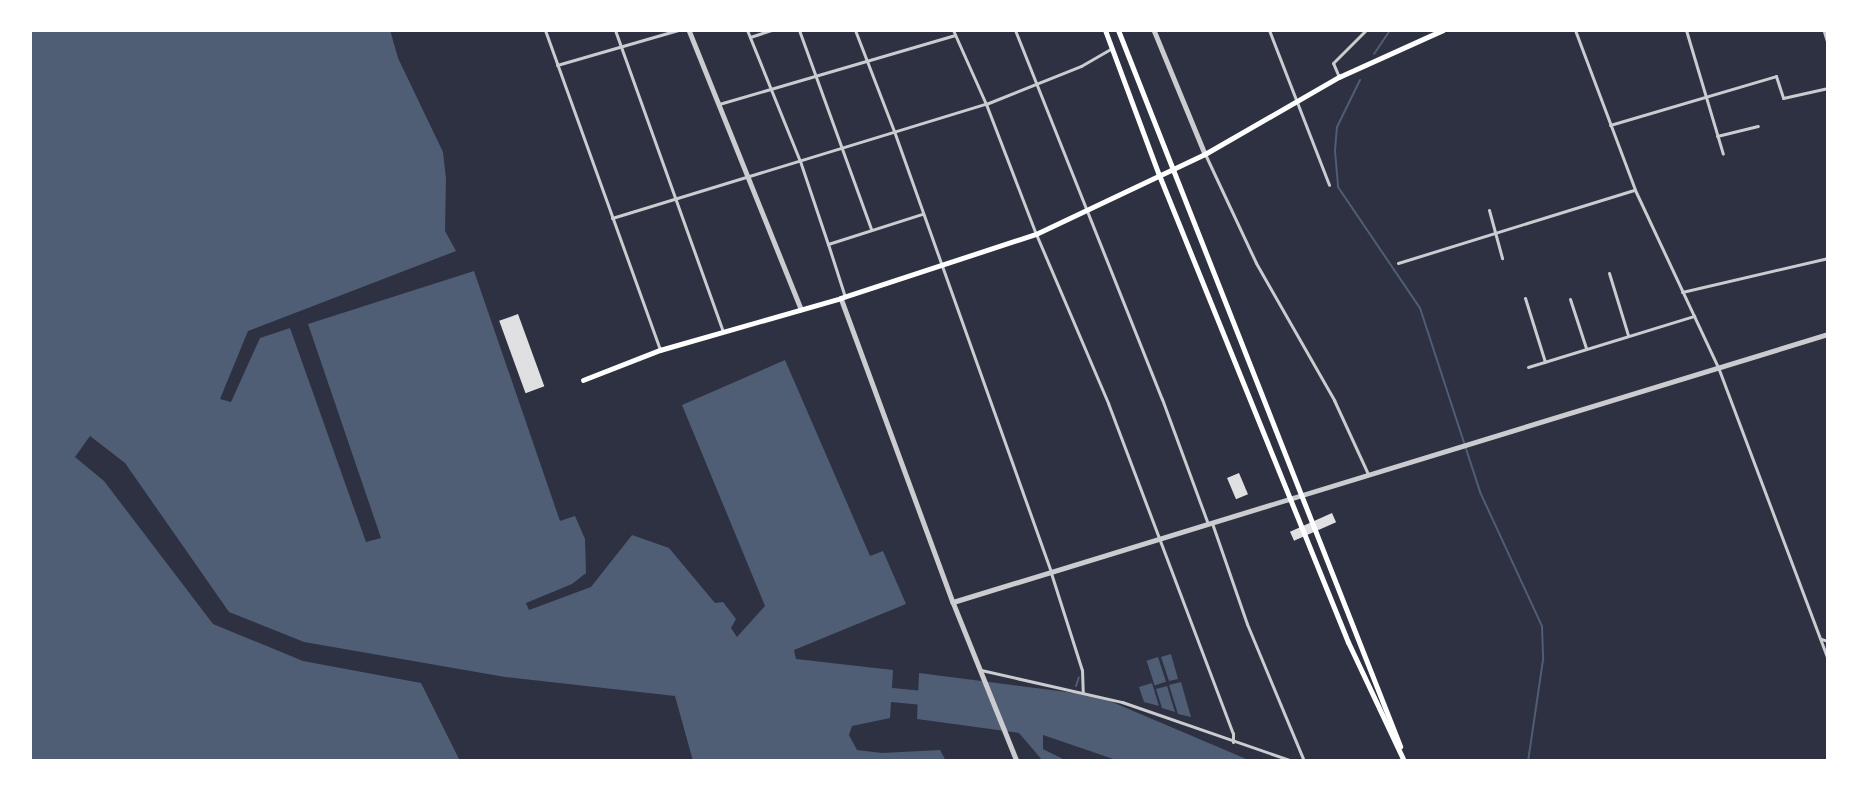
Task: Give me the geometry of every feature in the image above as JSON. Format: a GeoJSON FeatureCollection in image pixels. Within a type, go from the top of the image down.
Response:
{"type":"FeatureCollection","features":[{"type":"Feature","properties":{"kind":"main road"},"geometry":{"type":"LineString","coordinates":[[1105,30],[1159,175],[1348,642],[1405,761]]}},
{"type":"Feature","properties":{"kind":"main road"},"geometry":{"type":"LineString","coordinates":[[1118,30],[1405,761]]}},
{"type":"Feature","properties":{"kind":"main road"},"geometry":{"type":"LineString","coordinates":[[583,380],[660,350],[843,297],[1036,234],[1205,154],[1297,99],[1339,77],[1443,30]]}},
{"type":"Feature","properties":{"kind":"street"},"geometry":{"type":"LineString","coordinates":[[545,30],[660,350]]}},
{"type":"Feature","properties":{"kind":"street"},"geometry":{"type":"LineString","coordinates":[[615,30],[723,331]]}},
{"type":"Feature","properties":{"kind":"street"},"geometry":{"type":"LineString","coordinates":[[557,64],[678,30]]}},
{"type":"Feature","properties":{"kind":"street"},"geometry":{"type":"LineString","coordinates":[[689,30],[746,177],[801,309]]}},
{"type":"Feature","properties":{"kind":"street"},"geometry":{"type":"LineString","coordinates":[[747,30],[800,161],[843,297],[953,602],[1017,761]]}},
{"type":"Feature","properties":{"kind":"street"},"geometry":{"type":"LineString","coordinates":[[750,37],[772,30]]}},
{"type":"Feature","properties":{"kind":"street"},"geometry":{"type":"LineString","coordinates":[[798,30],[871,229]]}},
{"type":"Feature","properties":{"kind":"street"},"geometry":{"type":"LineString","coordinates":[[855,30],[894,131],[1051,573],[1082,670],[1083,693]]}},
{"type":"Feature","properties":{"kind":"street"},"geometry":{"type":"LineString","coordinates":[[953,30],[986,104],[1036,234],[1108,403],[1233,733],[1233,742]]}},
{"type":"Feature","properties":{"kind":"street"},"geometry":{"type":"LineString","coordinates":[[1015,30],[1304,761]]}},
{"type":"Feature","properties":{"kind":"street"},"geometry":{"type":"LineString","coordinates":[[1154,30],[1205,154],[1256,263],[1334,400],[1368,474]]}},
{"type":"Feature","properties":{"kind":"street"},"geometry":{"type":"LineString","coordinates":[[1269,30],[1329,185]]}},
{"type":"Feature","properties":{"kind":"street"},"geometry":{"type":"LineString","coordinates":[[1339,77],[1333,63],[1366,30]]}},
{"type":"Feature","properties":{"kind":"street"},"geometry":{"type":"LineString","coordinates":[[1575,30],[1635,190],[1718,367],[1828,659]]}},
{"type":"Feature","properties":{"kind":"street"},"geometry":{"type":"LineString","coordinates":[[1686,30],[1722,154]]}},
{"type":"Feature","properties":{"kind":"street"},"geometry":{"type":"LineString","coordinates":[[1825,30],[1828,40]]}},
{"type":"Feature","properties":{"kind":"street"},"geometry":{"type":"LineString","coordinates":[[717,104],[955,35]]}},
{"type":"Feature","properties":{"kind":"street"},"geometry":{"type":"LineString","coordinates":[[612,218],[676,201],[746,177],[986,104],[1036,86],[1081,66],[1112,48]]}},
{"type":"Feature","properties":{"kind":"street"},"geometry":{"type":"LineString","coordinates":[[1610,125],[1776,76],[1783,98],[1828,88]]}},
{"type":"Feature","properties":{"kind":"street"},"geometry":{"type":"LineString","coordinates":[[1717,136],[1758,126]]}},
{"type":"Feature","properties":{"kind":"street"},"geometry":{"type":"LineString","coordinates":[[1398,263],[1635,190]]}},
{"type":"Feature","properties":{"kind":"street"},"geometry":{"type":"LineString","coordinates":[[1489,210],[1502,258]]}},
{"type":"Feature","properties":{"kind":"street"},"geometry":{"type":"LineString","coordinates":[[828,244],[922,214]]}},
{"type":"Feature","properties":{"kind":"street"},"geometry":{"type":"LineString","coordinates":[[1682,292],[1828,258]]}},
{"type":"Feature","properties":{"kind":"street"},"geometry":{"type":"LineString","coordinates":[[1609,273],[1628,335]]}},
{"type":"Feature","properties":{"kind":"street"},"geometry":{"type":"LineString","coordinates":[[1526,298],[1545,363]]}},
{"type":"Feature","properties":{"kind":"street"},"geometry":{"type":"LineString","coordinates":[[1570,299],[1587,349]]}},
{"type":"Feature","properties":{"kind":"street"},"geometry":{"type":"LineString","coordinates":[[1528,368],[1694,316]]}},
{"type":"Feature","properties":{"kind":"street"},"geometry":{"type":"LineString","coordinates":[[953,602],[1828,334]]}},
{"type":"Feature","properties":{"kind":"street"},"geometry":{"type":"LineString","coordinates":[[1821,639],[1828,641]]}},
{"type":"Feature","properties":{"kind":"street"},"geometry":{"type":"LineString","coordinates":[[981,672],[1122,702],[1292,761]]}},
{"type":"Feature","properties":{"kind":"water"},"geometry":{"type":"Polygon","coordinates":[[[30,30],[390,30],[398,58],[443,152],[446,179],[445,231],[456,251],[248,331],[220,399],[231,402],[260,338],[290,328],[366,542],[381,538],[308,324],[474,271],[560,521],[575,516],[585,539],[586,573],[572,584],[526,603],[529,610],[591,587],[632,535],[669,548],[715,603],[723,602],[736,619],[731,628],[737,637],[765,606],[682,405],[785,360],[870,556],[883,551],[906,604],[794,650],[796,659],[893,670],[890,718],[852,726],[849,735],[857,750],[882,753],[940,750],[946,761],[693,761],[675,696],[505,677],[304,642],[229,612],[125,463],[90,436],[75,457],[104,481],[213,624],[303,661],[421,683],[460,761],[30,761],[30,30]]]}},
{"type":"Feature","properties":{"kind":"water"},"geometry":{"type":"Polygon","coordinates":[[[1171,654],[1178,679],[1169,681],[1161,657],[1171,654]]]}},
{"type":"Feature","properties":{"kind":"water"},"geometry":{"type":"Polygon","coordinates":[[[1158,657],[1166,682],[1155,685],[1147,661],[1158,657]]]}},
{"type":"Feature","properties":{"kind":"water"},"geometry":{"type":"Polygon","coordinates":[[[919,673],[1098,696],[1251,761],[1119,761],[1043,735],[1043,749],[1067,761],[1043,761],[1019,733],[917,719],[919,673]]]}},
{"type":"Feature","properties":{"kind":"water"},"geometry":{"type":"Polygon","coordinates":[[[1181,682],[1191,717],[1178,714],[1169,685],[1181,682]]]}},
{"type":"Feature","properties":{"kind":"water"},"geometry":{"type":"Polygon","coordinates":[[[1152,683],[1159,706],[1144,702],[1139,687],[1152,683]]]}},
{"type":"Feature","properties":{"kind":"water"},"geometry":{"type":"Polygon","coordinates":[[[1167,686],[1175,712],[1162,708],[1156,689],[1167,686]]]}},
{"type":"Feature","properties":{"kind":"building"},"geometry":{"type":"Polygon","coordinates":[[[518,314],[544,386],[526,393],[499,321],[518,314]]]}},
{"type":"Feature","properties":{"kind":"building"},"geometry":{"type":"Polygon","coordinates":[[[1239,473],[1248,494],[1236,499],[1227,478],[1239,473]]]}},
{"type":"Feature","properties":{"kind":"building"},"geometry":{"type":"Polygon","coordinates":[[[1332,513],[1336,522],[1294,541],[1290,532],[1332,513]]]}},
{"type":"Feature","properties":{"kind":"waterway"},"geometry":{"type":"LineString","coordinates":[[1374,54],[1390,30]]}},
{"type":"Feature","properties":{"kind":"waterway"},"geometry":{"type":"LineString","coordinates":[[1360,80],[1337,127],[1335,151],[1338,187],[1420,308],[1480,492],[1542,626],[1543,660],[1528,761]]}},
{"type":"Feature","properties":{"kind":"waterway"},"geometry":{"type":"LineString","coordinates":[[1076,686],[1079,677]]}},
{"type":"Feature","properties":{"kind":"waterway"},"geometry":{"type":"LineString","coordinates":[[892,695],[934,699]]}}]}
